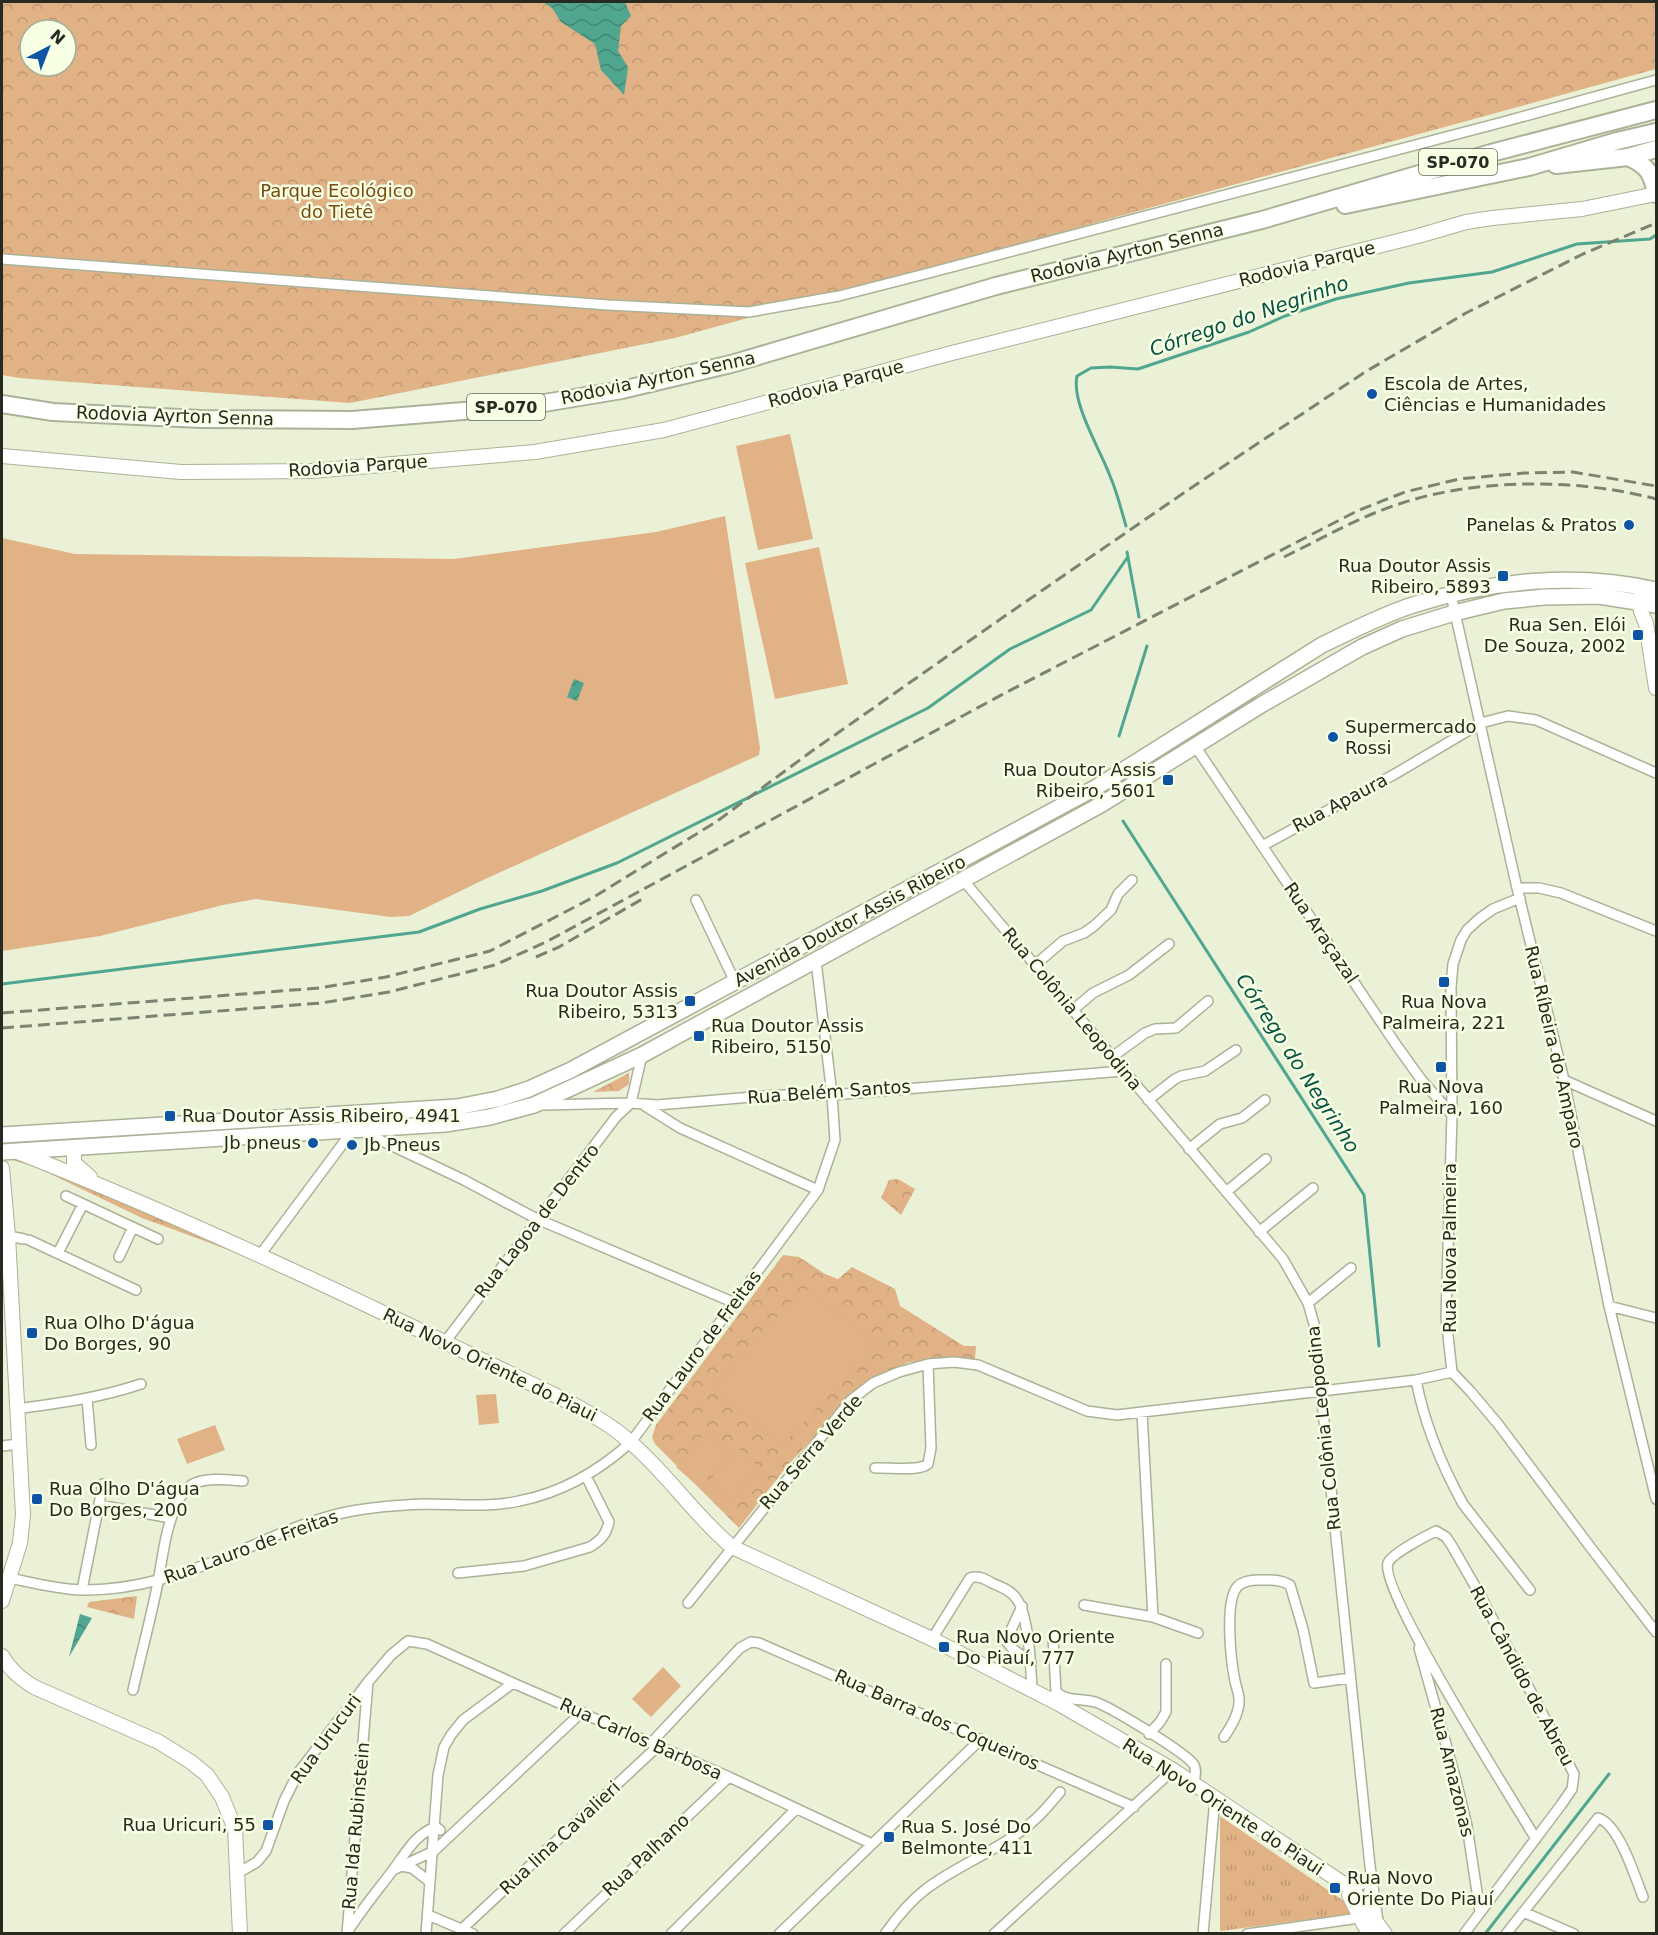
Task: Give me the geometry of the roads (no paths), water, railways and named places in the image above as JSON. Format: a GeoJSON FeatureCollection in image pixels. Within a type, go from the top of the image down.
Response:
{"type":"FeatureCollection","features":[{"type":"Feature","properties":{"kind":"highway","name":"Rodovia Ayrton Senna"},"geometry":{"type":"LineString","coordinates":[[2,404],[53,412],[201,419],[352,420],[526,405],[622,390],[731,364],[996,286],[1262,220],[1491,153],[1656,111]]}},
{"type":"Feature","properties":{"kind":"highway","name":"Rodovia Ayrton Senna"},"geometry":{"type":"LineString","coordinates":[[1262,220],[1379,199],[1529,167],[1656,132]]}},
{"type":"Feature","properties":{"kind":"highway"},"geometry":{"type":"LineString","coordinates":[[1529,167],[1581,164],[1628,157],[1656,148]]}},
{"type":"Feature","properties":{"kind":"highway"},"geometry":{"type":"LineString","coordinates":[[1628,157],[1645,166],[1651,175],[1656,194]]}},
{"type":"Feature","properties":{"kind":"main road"},"geometry":{"type":"LineString","coordinates":[[1650,588],[1656,575]]}},
{"type":"Feature","properties":{"kind":"main road","name":"Avenida Doutor Assis Ribeiro"},"geometry":{"type":"LineString","coordinates":[[2,1135],[446,1107],[498,1099],[529,1089],[571,1070],[1095,788],[1322,645],[1412,605],[1451,595],[1544,580],[1609,582],[1650,588]]}},
{"type":"Feature","properties":{"kind":"main road","name":"Avenida Doutor Assis Ribeiro"},"geometry":{"type":"LineString","coordinates":[[8,1152],[445,1124],[490,1117],[534,1105],[642,1055],[964,881],[1102,804],[1261,705],[1362,647],[1402,629],[1504,601],[1545,597],[1599,596],[1656,605]]}},
{"type":"Feature","properties":{"kind":"street"},"geometry":{"type":"LineString","coordinates":[[2,259],[608,305],[749,312],[839,296],[1656,80]]}},
{"type":"Feature","properties":{"kind":"street","name":"Rodovia Parque"},"geometry":{"type":"LineString","coordinates":[[2,456],[181,472],[311,471],[535,452],[664,430],[964,350],[1466,222],[1602,206],[1656,194]]}},
{"type":"Feature","properties":{"kind":"street"},"geometry":{"type":"LineString","coordinates":[[1650,588],[1639,602],[1646,623],[1656,688]]}},
{"type":"Feature","properties":{"kind":"street","name":"Rua Ríbeira do Amparo"},"geometry":{"type":"LineString","coordinates":[[1451,595],[1564,1080],[1609,1306],[1656,1498]]}},
{"type":"Feature","properties":{"kind":"street"},"geometry":{"type":"LineString","coordinates":[[1646,623],[1656,605]]}},
{"type":"Feature","properties":{"kind":"street","name":"Rua Apaura"},"geometry":{"type":"LineString","coordinates":[[1262,846],[1395,774],[1481,723],[1508,716],[1531,719],[1656,773]]}},
{"type":"Feature","properties":{"kind":"street","name":"Rua Araçazal"},"geometry":{"type":"LineString","coordinates":[[1195,746],[1397,1046],[1420,1078],[1452,1115]]}},
{"type":"Feature","properties":{"kind":"street"},"geometry":{"type":"LineString","coordinates":[[1035,965],[1064,941],[1094,926],[1111,910],[1118,894],[1132,880]]}},
{"type":"Feature","properties":{"kind":"street","name":"Rua Colônia Leopodina"},"geometry":{"type":"LineString","coordinates":[[964,881],[1283,1259],[1308,1303],[1314,1324],[1373,1880],[1375,1931]]}},
{"type":"Feature","properties":{"kind":"street"},"geometry":{"type":"LineString","coordinates":[[1519,893],[1539,888],[1554,891],[1656,931]]}},
{"type":"Feature","properties":{"kind":"street","name":"Rua Nova Palmeira"},"geometry":{"type":"LineString","coordinates":[[1452,1372],[1446,1317],[1452,1115],[1451,987],[1453,964],[1456,950],[1467,930],[1479,918],[1519,893]]}},
{"type":"Feature","properties":{"kind":"street"},"geometry":{"type":"LineString","coordinates":[[696,900],[735,982]]}},
{"type":"Feature","properties":{"kind":"street"},"geometry":{"type":"LineString","coordinates":[[1073,1010],[1093,993],[1129,975],[1168,944]]}},
{"type":"Feature","properties":{"kind":"street","name":"Rua Lauro de Freitas"},"geometry":{"type":"LineString","coordinates":[[10,1578],[58,1588],[82,1590],[158,1581],[314,1520],[346,1512],[421,1504],[485,1505],[520,1502],[586,1476],[615,1456],[631,1442],[818,1190],[835,1140],[816,961]]}},
{"type":"Feature","properties":{"kind":"street"},"geometry":{"type":"LineString","coordinates":[[1112,1057],[1145,1033],[1155,1029],[1176,1028],[1208,1001]]}},
{"type":"Feature","properties":{"kind":"street"},"geometry":{"type":"LineString","coordinates":[[1148,1100],[1175,1079],[1204,1071],[1236,1050]]}},
{"type":"Feature","properties":{"kind":"street"},"geometry":{"type":"LineString","coordinates":[[631,1103],[642,1055]]}},
{"type":"Feature","properties":{"kind":"street","name":"Rua Belém Santos"},"geometry":{"type":"LineString","coordinates":[[534,1105],[631,1103],[657,1105],[777,1095],[832,1095],[1123,1071]]}},
{"type":"Feature","properties":{"kind":"street"},"geometry":{"type":"LineString","coordinates":[[1564,1080],[1656,1121]]}},
{"type":"Feature","properties":{"kind":"street"},"geometry":{"type":"LineString","coordinates":[[1189,1149],[1220,1124],[1242,1118],[1265,1100]]}},
{"type":"Feature","properties":{"kind":"street","name":"Rua Lagoa de Dentro"},"geometry":{"type":"LineString","coordinates":[[445,1342],[616,1117],[631,1103]]}},
{"type":"Feature","properties":{"kind":"street"},"geometry":{"type":"LineString","coordinates":[[643,1105],[680,1128],[818,1190]]}},
{"type":"Feature","properties":{"kind":"street"},"geometry":{"type":"LineString","coordinates":[[260,1255],[355,1129],[464,1180],[537,1219],[735,1303]]}},
{"type":"Feature","properties":{"kind":"street","name":"Rua Novo Oriente do Piaui"},"geometry":{"type":"LineString","coordinates":[[74,1148],[74,1162],[84,1173],[104,1186]]}},
{"type":"Feature","properties":{"kind":"street","name":"Rua Novo Oriente do Piaui"},"geometry":{"type":"LineString","coordinates":[[8,1152],[104,1186],[260,1255],[445,1342],[606,1422],[631,1442],[712,1530],[732,1546],[932,1639],[1032,1690],[1173,1770],[1343,1884],[1375,1931]]}},
{"type":"Feature","properties":{"kind":"street"},"geometry":{"type":"LineString","coordinates":[[1226,1192],[1266,1159]]}},
{"type":"Feature","properties":{"kind":"street"},"geometry":{"type":"LineString","coordinates":[[2,1168],[7,1312],[23,1515],[20,1543],[2,1601]]}},
{"type":"Feature","properties":{"kind":"street"},"geometry":{"type":"LineString","coordinates":[[1260,1232],[1313,1188]]}},
{"type":"Feature","properties":{"kind":"street"},"geometry":{"type":"LineString","coordinates":[[66,1196],[158,1239]]}},
{"type":"Feature","properties":{"kind":"street"},"geometry":{"type":"LineString","coordinates":[[58,1252],[83,1204]]}},
{"type":"Feature","properties":{"kind":"street"},"geometry":{"type":"LineString","coordinates":[[119,1257],[133,1227]]}},
{"type":"Feature","properties":{"kind":"street"},"geometry":{"type":"LineString","coordinates":[[5,1239],[26,1239],[136,1290]]}},
{"type":"Feature","properties":{"kind":"street"},"geometry":{"type":"LineString","coordinates":[[1308,1303],[1351,1268]]}},
{"type":"Feature","properties":{"kind":"street"},"geometry":{"type":"LineString","coordinates":[[1609,1306],[1656,1318]]}},
{"type":"Feature","properties":{"kind":"street","name":"Rua Serra Verde"},"geometry":{"type":"LineString","coordinates":[[688,1603],[851,1400],[873,1383],[899,1372],[928,1364],[954,1362],[978,1365],[1088,1411],[1117,1415],[1416,1380],[1452,1372]]}},
{"type":"Feature","properties":{"kind":"street"},"geometry":{"type":"LineString","coordinates":[[875,1468],[919,1469],[928,1464],[931,1448],[928,1364]]}},
{"type":"Feature","properties":{"kind":"street"},"geometry":{"type":"LineString","coordinates":[[1452,1372],[1498,1424],[1656,1632]]}},
{"type":"Feature","properties":{"kind":"street"},"geometry":{"type":"LineString","coordinates":[[1416,1380],[1420,1399],[1463,1504],[1530,1590]]}},
{"type":"Feature","properties":{"kind":"street"},"geometry":{"type":"LineString","coordinates":[[16,1408],[108,1395],[141,1384]]}},
{"type":"Feature","properties":{"kind":"street"},"geometry":{"type":"LineString","coordinates":[[87,1399],[91,1445]]}},
{"type":"Feature","properties":{"kind":"street"},"geometry":{"type":"LineString","coordinates":[[1142,1413],[1153,1617]]}},
{"type":"Feature","properties":{"kind":"street"},"geometry":{"type":"LineString","coordinates":[[2,1446],[19,1444]]}},
{"type":"Feature","properties":{"kind":"street"},"geometry":{"type":"LineString","coordinates":[[458,1573],[524,1566],[590,1547],[599,1542],[604,1538],[609,1522],[586,1476]]}},
{"type":"Feature","properties":{"kind":"street"},"geometry":{"type":"LineString","coordinates":[[133,1690],[171,1518],[184,1492],[192,1485],[204,1480],[243,1481]]}},
{"type":"Feature","properties":{"kind":"street"},"geometry":{"type":"LineString","coordinates":[[82,1590],[103,1484]]}},
{"type":"Feature","properties":{"kind":"street"},"geometry":{"type":"LineString","coordinates":[[99,1505],[171,1518]]}},
{"type":"Feature","properties":{"kind":"street","name":"Rua Cândido de Abreu"},"geometry":{"type":"LineString","coordinates":[[1414,1635],[1389,1581],[1387,1568],[1391,1558],[1436,1531],[1452,1546],[1479,1593],[1574,1774],[1572,1789],[1464,1934]]}},
{"type":"Feature","properties":{"kind":"street"},"geometry":{"type":"LineString","coordinates":[[932,1639],[970,1578],[975,1576],[1009,1591],[1022,1606],[1031,1662],[1032,1690]]}},
{"type":"Feature","properties":{"kind":"street"},"geometry":{"type":"LineString","coordinates":[[1224,1737],[1237,1712],[1239,1700],[1229,1639],[1233,1592],[1240,1584],[1254,1580],[1280,1580],[1290,1585],[1303,1629],[1314,1683],[1350,1678]]}},
{"type":"Feature","properties":{"kind":"street"},"geometry":{"type":"LineString","coordinates":[[1084,1605],[1153,1617],[1198,1633]]}},
{"type":"Feature","properties":{"kind":"street"},"geometry":{"type":"LineString","coordinates":[[1022,1606],[1006,1641],[1031,1662]]}},
{"type":"Feature","properties":{"kind":"street"},"geometry":{"type":"LineString","coordinates":[[1414,1635],[1536,1839]]}},
{"type":"Feature","properties":{"kind":"street","name":"Rua Amazonas"},"geometry":{"type":"LineString","coordinates":[[1414,1635],[1467,1826],[1480,1912]]}},
{"type":"Feature","properties":{"kind":"street"},"geometry":{"type":"LineString","coordinates":[[1053,1637],[1056,1692],[1066,1698],[1097,1702],[1193,1763],[1196,1774],[1194,1783]]}},
{"type":"Feature","properties":{"kind":"street","name":"Rua Urucuri"},"geometry":{"type":"LineString","coordinates":[[238,1873],[257,1862],[266,1851],[284,1801],[298,1773],[368,1682],[391,1655],[408,1641]]}},
{"type":"Feature","properties":{"kind":"street","name":"Rua Carlos Barbosa"},"geometry":{"type":"LineString","coordinates":[[408,1641],[427,1644],[729,1777],[872,1844]]}},
{"type":"Feature","properties":{"kind":"street","name":"Rua Barra dos Coqueiros"},"geometry":{"type":"LineString","coordinates":[[740,1648],[751,1642],[759,1643],[1134,1807]]}},
{"type":"Feature","properties":{"kind":"street","name":"Rua lina Cavalieri"},"geometry":{"type":"LineString","coordinates":[[462,1929],[655,1745],[740,1648]]}},
{"type":"Feature","properties":{"kind":"street"},"geometry":{"type":"LineString","coordinates":[[2,1656],[9,1668],[34,1687],[159,1742],[207,1775],[222,1797],[235,1829],[240,1934]]}},
{"type":"Feature","properties":{"kind":"street"},"geometry":{"type":"LineString","coordinates":[[1149,1734],[1166,1712],[1166,1664]]}},
{"type":"Feature","properties":{"kind":"street","name":"Rua Ida Rubinstein"},"geometry":{"type":"LineString","coordinates":[[347,1933],[368,1682]]}},
{"type":"Feature","properties":{"kind":"street"},"geometry":{"type":"LineString","coordinates":[[426,1934],[436,1827],[438,1775],[444,1747],[463,1720],[513,1683]]}},
{"type":"Feature","properties":{"kind":"street"},"geometry":{"type":"LineString","coordinates":[[397,1868],[434,1851],[582,1712]]}},
{"type":"Feature","properties":{"kind":"street"},"geometry":{"type":"LineString","coordinates":[[782,1933],[981,1739]]}},
{"type":"Feature","properties":{"kind":"street"},"geometry":{"type":"LineString","coordinates":[[994,1934],[1173,1770]]}},
{"type":"Feature","properties":{"kind":"street","name":"Rua Palhano"},"geometry":{"type":"LineString","coordinates":[[564,1934],[729,1777]]}},
{"type":"Feature","properties":{"kind":"street"},"geometry":{"type":"LineString","coordinates":[[885,1934],[902,1910],[924,1890],[956,1868],[1011,1838],[1031,1823],[1060,1792]]}},
{"type":"Feature","properties":{"kind":"street"},"geometry":{"type":"LineString","coordinates":[[1203,1934],[1215,1798]]}},
{"type":"Feature","properties":{"kind":"street"},"geometry":{"type":"LineString","coordinates":[[670,1934],[796,1809]]}},
{"type":"Feature","properties":{"kind":"street"},"geometry":{"type":"LineString","coordinates":[[1506,1934],[1598,1818],[1609,1825],[1624,1848],[1643,1897]]}},
{"type":"Feature","properties":{"kind":"street"},"geometry":{"type":"LineString","coordinates":[[436,1827],[449,1837]]}},
{"type":"Feature","properties":{"kind":"street"},"geometry":{"type":"LineString","coordinates":[[347,1933],[359,1913],[397,1868],[414,1841],[426,1831],[436,1827]]}},
{"type":"Feature","properties":{"kind":"street"},"geometry":{"type":"LineString","coordinates":[[414,1841],[420,1856]]}},
{"type":"Feature","properties":{"kind":"street"},"geometry":{"type":"LineString","coordinates":[[397,1868],[412,1868],[430,1882]]}},
{"type":"Feature","properties":{"kind":"street"},"geometry":{"type":"LineString","coordinates":[[1343,1884],[1361,1884],[1373,1880]]}},
{"type":"Feature","properties":{"kind":"street","name":"Rua Colônia Leopodina"},"geometry":{"type":"LineString","coordinates":[[1361,1908],[1373,1880]]}},
{"type":"Feature","properties":{"kind":"street"},"geometry":{"type":"LineString","coordinates":[[1247,1934],[1347,1920],[1361,1908]]}},
{"type":"Feature","properties":{"kind":"street"},"geometry":{"type":"LineString","coordinates":[[1523,1912],[1574,1934]]}},
{"type":"Feature","properties":{"kind":"street"},"geometry":{"type":"LineString","coordinates":[[428,1915],[473,1934]]}},
{"type":"Feature","properties":{"kind":"water"},"geometry":{"type":"Polygon","coordinates":[[[543,2],[625,2],[631,16],[621,26],[618,51],[628,67],[624,95],[601,70],[595,44],[561,22],[552,8],[543,2]]]}},
{"type":"Feature","properties":{"kind":"water"},"geometry":{"type":"Polygon","coordinates":[[[574,679],[584,683],[577,701],[567,697],[574,679]]]}},
{"type":"Feature","properties":{"kind":"water"},"geometry":{"type":"Polygon","coordinates":[[[80,1614],[92,1618],[69,1657],[80,1614]]]}},
{"type":"Feature","properties":{"kind":"waterway","name":"Córrego do Negrinho"},"geometry":{"type":"LineString","coordinates":[[1126,526],[1106,466],[1078,400],[1077,376],[1091,368],[1138,369],[1249,332],[1285,316],[1336,299],[1409,283],[1492,272],[1577,244],[1650,239],[1656,235]]}},
{"type":"Feature","properties":{"kind":"waterway","name":"Córrego do Negrinho"},"geometry":{"type":"LineString","coordinates":[[1127,552],[1139,617]]}},
{"type":"Feature","properties":{"kind":"waterway"},"geometry":{"type":"LineString","coordinates":[[2,984],[419,932],[617,863],[928,708],[1010,649],[1091,610],[1127,558]]}},
{"type":"Feature","properties":{"kind":"waterway","name":"Córrego do Negrinho"},"geometry":{"type":"LineString","coordinates":[[1119,736],[1147,646]]}},
{"type":"Feature","properties":{"kind":"waterway","name":"Córrego do Negrinho"},"geometry":{"type":"LineString","coordinates":[[1123,821],[1364,1195],[1379,1346]]}},
{"type":"Feature","properties":{"kind":"waterway"},"geometry":{"type":"LineString","coordinates":[[1485,1934],[1609,1774]]}},
{"type":"Feature","properties":{"kind":"railway"},"geometry":{"type":"LineString","coordinates":[[2,1013],[319,988],[386,977],[490,951],[592,898],[716,822],[812,751],[1002,618],[1365,372],[1466,313],[1583,254],[1656,223]]}},
{"type":"Feature","properties":{"kind":"railway"},"geometry":{"type":"LineString","coordinates":[[2,1028],[321,1003],[389,992],[495,965],[546,942],[1005,693],[1357,511],[1405,492],[1459,479],[1524,473],[1573,472],[1656,486]]}},
{"type":"Feature","properties":{"kind":"railway"},"geometry":{"type":"LineString","coordinates":[[1284,557],[1382,510],[1426,496],[1458,490],[1526,484],[1560,485],[1593,487],[1656,499]]}},
{"type":"Feature","properties":{"kind":"railway"},"geometry":{"type":"LineString","coordinates":[[536,957],[559,947],[644,898]]}},
{"type":"Feature","properties":{"kind":"place","name":"Escola de Artes, Ciências e Humanidades"},"geometry":{"type":"Point","coordinates":[1372,394]}},
{"type":"Feature","properties":{"kind":"place","name":"Panelas & Pratos"},"geometry":{"type":"Point","coordinates":[1629,525]}},
{"type":"Feature","properties":{"kind":"place","name":"Rua Doutor Assis Ribeiro, 5893"},"geometry":{"type":"Point","coordinates":[1503,576]}},
{"type":"Feature","properties":{"kind":"place","name":"Rua Sen. Elói De Souza, 2002"},"geometry":{"type":"Point","coordinates":[1638,635]}},
{"type":"Feature","properties":{"kind":"place","name":"Supermercado Rossi"},"geometry":{"type":"Point","coordinates":[1333,737]}},
{"type":"Feature","properties":{"kind":"place","name":"Rua Doutor Assis Ribeiro, 5601"},"geometry":{"type":"Point","coordinates":[1168,780]}},
{"type":"Feature","properties":{"kind":"place","name":"Rua Nova Palmeira, 221"},"geometry":{"type":"Point","coordinates":[1444,982]}},
{"type":"Feature","properties":{"kind":"place","name":"Rua Doutor Assis Ribeiro, 5313"},"geometry":{"type":"Point","coordinates":[690,1001]}},
{"type":"Feature","properties":{"kind":"place","name":"Rua Doutor Assis Ribeiro, 5150"},"geometry":{"type":"Point","coordinates":[699,1036]}},
{"type":"Feature","properties":{"kind":"place","name":"Rua Nova Palmeira, 160"},"geometry":{"type":"Point","coordinates":[1441,1067]}},
{"type":"Feature","properties":{"kind":"place","name":"Rua Doutor Assis Ribeiro, 4941"},"geometry":{"type":"Point","coordinates":[170,1116]}},
{"type":"Feature","properties":{"kind":"place","name":"Jb pneus"},"geometry":{"type":"Point","coordinates":[313,1143]}},
{"type":"Feature","properties":{"kind":"place","name":"Jb Pneus"},"geometry":{"type":"Point","coordinates":[352,1145]}},
{"type":"Feature","properties":{"kind":"place","name":"Rua Olho D'água Do Borges, 90"},"geometry":{"type":"Point","coordinates":[32,1333]}},
{"type":"Feature","properties":{"kind":"place","name":"Rua Olho D'água Do Borges, 200"},"geometry":{"type":"Point","coordinates":[37,1499]}},
{"type":"Feature","properties":{"kind":"place","name":"Rua Novo Oriente Do Piauí, 777"},"geometry":{"type":"Point","coordinates":[944,1647]}},
{"type":"Feature","properties":{"kind":"place","name":"Rua Uricuri, 55"},"geometry":{"type":"Point","coordinates":[268,1825]}},
{"type":"Feature","properties":{"kind":"place","name":"Rua S. José Do Belmonte, 411"},"geometry":{"type":"Point","coordinates":[889,1837]}},
{"type":"Feature","properties":{"kind":"place","name":"Rua Novo Oriente Do Piauí"},"geometry":{"type":"Point","coordinates":[1335,1888]}},
{"type":"Feature","properties":{"kind":"park label","name":"Parque Ecológico do Tietê"},"geometry":{"type":"Point","coordinates":[337,201]}}]}
